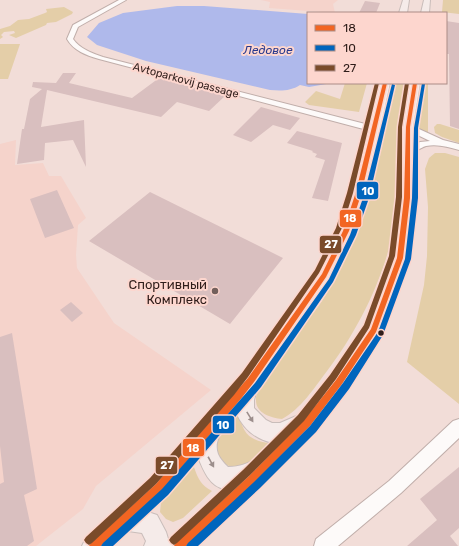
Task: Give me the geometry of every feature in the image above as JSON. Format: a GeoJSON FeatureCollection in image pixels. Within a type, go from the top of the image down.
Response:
{"type":"FeatureCollection","features":[{"type":"Feature","properties":{"kind":"main road"},"geometry":{"type":"LineString","coordinates":[[403,12],[406,0]]}},
{"type":"Feature","properties":{"kind":"main road"},"geometry":{"type":"LineString","coordinates":[[425,12],[427,0]]}},
{"type":"Feature","properties":{"kind":"main road"},"geometry":{"type":"LineString","coordinates":[[94,546],[159,487],[212,426],[251,380],[324,275],[346,231],[358,194],[385,84]]}},
{"type":"Feature","properties":{"kind":"main road"},"geometry":{"type":"LineString","coordinates":[[124,519],[160,539],[264,467],[306,423],[339,382],[374,330],[400,258],[407,198],[408,127],[415,84]]}},
{"type":"Feature","properties":{"kind":"main road"},"geometry":{"type":"LineString","coordinates":[[251,380],[246,394],[245,409],[256,426],[273,433],[285,431],[306,423]]}},
{"type":"Feature","properties":{"kind":"main road"},"geometry":{"type":"LineString","coordinates":[[212,426],[206,446],[210,463],[223,478],[240,478],[264,467]]}},
{"type":"Feature","properties":{"kind":"street","name":"Avtoparkovij passage"},"geometry":{"type":"LineString","coordinates":[[123,0],[75,26],[70,39],[72,43],[83,51],[101,58],[374,129]]}},
{"type":"Feature","properties":{"kind":"street"},"geometry":{"type":"LineString","coordinates":[[408,127],[440,142],[459,147]]}},
{"type":"Feature","properties":{"kind":"street"},"geometry":{"type":"LineString","coordinates":[[408,151],[423,144],[440,142]]}},
{"type":"Feature","properties":{"kind":"street"},"geometry":{"type":"LineString","coordinates":[[323,546],[395,487],[459,427]]}},
{"type":"Feature","properties":{"kind":"shaded area"},"geometry":{"type":"Polygon","coordinates":[[[261,0],[338,0],[333,4],[335,12],[269,8],[270,2],[261,0]]]}},
{"type":"Feature","properties":{"kind":"shaded area"},"geometry":{"type":"Polygon","coordinates":[[[443,0],[459,0],[459,14],[442,12],[443,0]]]}},
{"type":"Feature","properties":{"kind":"shaded area"},"geometry":{"type":"Polygon","coordinates":[[[64,7],[73,12],[72,14],[56,22],[47,23],[46,25],[16,38],[9,35],[15,33],[14,31],[4,32],[1,35],[3,37],[0,39],[0,29],[10,26],[18,20],[29,19],[45,13],[47,12],[46,9],[64,7]]]}},
{"type":"Feature","properties":{"kind":"shaded area"},"geometry":{"type":"Polygon","coordinates":[[[0,44],[20,44],[8,79],[0,79],[0,44]]]}},
{"type":"Feature","properties":{"kind":"shaded area"},"geometry":{"type":"Polygon","coordinates":[[[345,84],[367,84],[359,112],[309,105],[305,102],[316,91],[340,99],[345,84]]]}},
{"type":"Feature","properties":{"kind":"shaded area"},"geometry":{"type":"Polygon","coordinates":[[[392,84],[405,84],[401,126],[398,198],[395,221],[383,267],[374,289],[353,333],[340,353],[301,404],[282,419],[264,414],[256,404],[259,391],[265,379],[322,301],[337,276],[359,223],[374,167],[392,84]]]}},
{"type":"Feature","properties":{"kind":"shaded area"},"geometry":{"type":"Polygon","coordinates":[[[421,84],[428,84],[428,135],[419,130],[417,127],[421,84]]]}},
{"type":"Feature","properties":{"kind":"shaded area"},"geometry":{"type":"Polygon","coordinates":[[[437,124],[459,130],[459,143],[435,133],[434,127],[437,124]]]}},
{"type":"Feature","properties":{"kind":"shaded area"},"geometry":{"type":"Polygon","coordinates":[[[16,140],[15,165],[43,163],[49,176],[61,176],[86,218],[78,225],[76,255],[77,268],[114,323],[211,390],[96,486],[83,509],[36,546],[0,546],[0,144],[16,140]]]}},
{"type":"Feature","properties":{"kind":"shaded area"},"geometry":{"type":"Polygon","coordinates":[[[435,153],[445,153],[459,157],[459,404],[407,362],[424,285],[427,256],[428,207],[425,169],[429,158],[435,153]]]}},
{"type":"Feature","properties":{"kind":"shaded area"},"geometry":{"type":"Polygon","coordinates":[[[239,411],[242,426],[253,439],[274,444],[252,465],[237,470],[221,462],[216,450],[215,435],[239,411]]]}},
{"type":"Feature","properties":{"kind":"shaded area"},"geometry":{"type":"Polygon","coordinates":[[[194,467],[200,481],[212,491],[183,518],[173,522],[166,519],[160,512],[161,502],[194,467]]]}},
{"type":"Feature","properties":{"kind":"water","name":"Ледовое"},"geometry":{"type":"Polygon","coordinates":[[[177,6],[204,6],[307,14],[307,84],[326,84],[309,87],[300,85],[286,90],[270,90],[146,61],[97,45],[87,37],[99,23],[123,13],[177,6]]]}},
{"type":"Feature","properties":{"kind":"building"},"geometry":{"type":"Polygon","coordinates":[[[365,1],[380,3],[376,12],[360,12],[365,1]]]}},
{"type":"Feature","properties":{"kind":"building"},"geometry":{"type":"Polygon","coordinates":[[[447,21],[459,23],[459,129],[450,126],[449,54],[447,54],[447,21]]]}},
{"type":"Feature","properties":{"kind":"building"},"geometry":{"type":"Polygon","coordinates":[[[63,73],[76,73],[69,83],[132,98],[159,78],[225,96],[209,111],[177,102],[161,117],[47,90],[41,127],[84,120],[86,167],[73,140],[45,143],[44,160],[17,164],[22,129],[24,129],[30,99],[42,89],[32,87],[33,82],[56,83],[63,73]]]}},
{"type":"Feature","properties":{"kind":"building"},"geometry":{"type":"Polygon","coordinates":[[[261,107],[300,118],[290,130],[273,125],[251,142],[233,135],[261,107]]]}},
{"type":"Feature","properties":{"kind":"building"},"geometry":{"type":"Polygon","coordinates":[[[297,131],[342,143],[328,201],[312,198],[325,160],[315,157],[317,154],[312,152],[313,151],[287,143],[297,131]]]}},
{"type":"Feature","properties":{"kind":"building"},"geometry":{"type":"Polygon","coordinates":[[[57,190],[74,228],[45,238],[30,199],[57,190]]]}},
{"type":"Feature","properties":{"kind":"building","name":"Спортивный Комплекс"},"geometry":{"type":"Polygon","coordinates":[[[150,192],[283,258],[230,324],[89,241],[150,192]]]}},
{"type":"Feature","properties":{"kind":"building"},"geometry":{"type":"Polygon","coordinates":[[[71,302],[83,313],[72,322],[60,310],[71,302]]]}},
{"type":"Feature","properties":{"kind":"building"},"geometry":{"type":"Polygon","coordinates":[[[12,333],[37,489],[24,495],[34,541],[27,546],[0,546],[0,484],[4,482],[0,446],[0,337],[12,333]]]}},
{"type":"Feature","properties":{"kind":"building"},"geometry":{"type":"Polygon","coordinates":[[[459,467],[459,528],[450,536],[458,546],[407,546],[437,520],[420,499],[459,467]]]}},
{"type":"Feature","properties":{"kind":"transit line","name":"27"},"geometry":{"type":"LineString","coordinates":[[89,540],[153,481],[231,392],[245,375],[317,271],[339,228],[350,193],[377,84]]}},
{"type":"Feature","properties":{"kind":"transit line","name":"18"},"geometry":{"type":"LineString","coordinates":[[94,546],[159,487],[237,397],[251,380],[324,275],[346,231],[358,195],[385,84]]}},
{"type":"Feature","properties":{"kind":"transit line","name":"27"},"geometry":{"type":"LineString","coordinates":[[174,540],[246,473],[301,418],[333,377],[367,326],[392,256],[399,197],[400,127],[407,84]]}},
{"type":"Feature","properties":{"kind":"transit line","name":"18"},"geometry":{"type":"LineString","coordinates":[[179,546],[252,479],[307,423],[339,382],[374,330],[400,258],[407,198],[408,127],[415,84]]}},
{"type":"Feature","properties":{"kind":"transit line","name":"10"},"geometry":{"type":"LineString","coordinates":[[191,546],[257,485],[313,429],[346,386],[381,333],[408,259],[415,198],[416,128],[423,84]]}},
{"type":"Feature","properties":{"kind":"transit line","name":"10"},"geometry":{"type":"LineString","coordinates":[[106,546],[165,492],[258,385],[331,280],[353,235],[366,198],[393,85]]}},
{"type":"Feature","properties":{"kind":"place","name":"Спортивный Комплекс"},"geometry":{"type":"Point","coordinates":[215,291]}}]}
